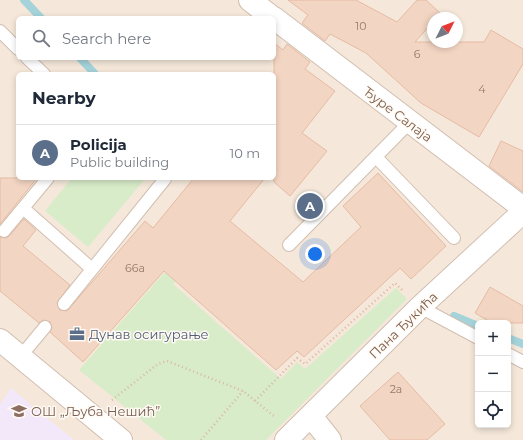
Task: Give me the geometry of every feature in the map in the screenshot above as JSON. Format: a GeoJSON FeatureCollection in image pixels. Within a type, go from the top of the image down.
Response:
{"type":"FeatureCollection","features":[{"type":"Feature","properties":{"kind":"street","name":"Ђуре Салаја"},"geometry":{"type":"LineString","coordinates":[[250,0],[271,16]]}},
{"type":"Feature","properties":{"kind":"street","name":"Ђуре Салаја"},"geometry":{"type":"LineString","coordinates":[[276,20],[523,208]]}},
{"type":"Feature","properties":{"kind":"street","name":"Пана Ђукића"},"geometry":{"type":"LineString","coordinates":[[290,436],[420,307],[523,212]]}},
{"type":"Feature","properties":{"kind":"street"},"geometry":{"type":"LineString","coordinates":[[0,340],[121,440]]}},
{"type":"Feature","properties":{"kind":"street"},"geometry":{"type":"LineString","coordinates":[[311,416],[330,440]]}},
{"type":"Feature","properties":{"kind":"lane"},"geometry":{"type":"LineString","coordinates":[[0,31],[16,47]]}},
{"type":"Feature","properties":{"kind":"lane"},"geometry":{"type":"LineString","coordinates":[[29,60],[42,72]]}},
{"type":"Feature","properties":{"kind":"lane"},"geometry":{"type":"LineString","coordinates":[[289,245],[409,122]]}},
{"type":"Feature","properties":{"kind":"lane"},"geometry":{"type":"LineString","coordinates":[[376,157],[454,238]]}},
{"type":"Feature","properties":{"kind":"lane"},"geometry":{"type":"LineString","coordinates":[[4,231],[46,180]]}},
{"type":"Feature","properties":{"kind":"lane"},"geometry":{"type":"LineString","coordinates":[[64,304],[164,180]]}},
{"type":"Feature","properties":{"kind":"lane"},"geometry":{"type":"LineString","coordinates":[[23,208],[92,269]]}},
{"type":"Feature","properties":{"kind":"lane"},"geometry":{"type":"LineString","coordinates":[[420,307],[475,336]]}},
{"type":"Feature","properties":{"kind":"lane"},"geometry":{"type":"LineString","coordinates":[[20,357],[44,327]]}},
{"type":"Feature","properties":{"kind":"lane"},"geometry":{"type":"LineString","coordinates":[[511,356],[523,362]]}},
{"type":"Feature","properties":{"kind":"path"},"geometry":{"type":"LineString","coordinates":[[255,401],[297,358],[305,364],[395,284],[420,307]]}},
{"type":"Feature","properties":{"kind":"path"},"geometry":{"type":"LineString","coordinates":[[110,402],[158,364],[167,362],[243,391],[290,436]]}},
{"type":"Feature","properties":{"kind":"path"},"geometry":{"type":"LineString","coordinates":[[201,440],[243,391]]}},
{"type":"Feature","properties":{"kind":"shaded area"},"geometry":{"type":"Polygon","coordinates":[[[0,0],[523,0],[523,440],[0,440],[0,0]]]}},
{"type":"Feature","properties":{"kind":"shaded area","name":"ОШ „Љуба Нешић”"},"geometry":{"type":"Polygon","coordinates":[[[11,388],[74,440],[0,440],[0,404],[11,388]]]}},
{"type":"Feature","properties":{"kind":"green space"},"geometry":{"type":"Polygon","coordinates":[[[70,180],[144,180],[88,247],[45,211],[70,180]]]}},
{"type":"Feature","properties":{"kind":"green space"},"geometry":{"type":"Polygon","coordinates":[[[180,255],[190,264],[173,284],[281,379],[297,362],[305,369],[396,288],[407,299],[266,440],[166,440],[79,370],[180,255]]]}},
{"type":"Feature","properties":{"kind":"building"},"geometry":{"type":"Polygon","coordinates":[[[288,0],[356,0],[397,22],[417,0],[426,0],[439,12],[427,12],[427,29],[415,42],[427,42],[427,48],[463,48],[463,42],[484,42],[491,30],[523,49],[523,64],[479,137],[421,103],[366,53],[330,34],[325,41],[302,23],[308,15],[288,0]]]}},
{"type":"Feature","properties":{"kind":"building"},"geometry":{"type":"Polygon","coordinates":[[[287,44],[310,62],[305,69],[335,91],[302,133],[327,151],[290,196],[274,182],[274,180],[276,180],[276,72],[274,72],[276,45],[283,50],[287,44]]]}},
{"type":"Feature","properties":{"kind":"building"},"geometry":{"type":"Polygon","coordinates":[[[501,141],[523,151],[523,192],[489,166],[501,141]]]}},
{"type":"Feature","properties":{"kind":"building"},"geometry":{"type":"Polygon","coordinates":[[[378,173],[446,246],[411,279],[400,268],[304,357],[297,351],[276,370],[164,271],[83,362],[50,332],[52,328],[50,322],[43,320],[39,323],[0,291],[0,237],[6,238],[9,236],[24,219],[36,230],[23,246],[70,285],[57,303],[60,310],[67,311],[145,221],[153,228],[192,180],[263,180],[230,221],[303,282],[361,227],[343,206],[378,173]]]}},
{"type":"Feature","properties":{"kind":"building"},"geometry":{"type":"Polygon","coordinates":[[[0,178],[35,180],[0,224],[0,178]]]}},
{"type":"Feature","properties":{"kind":"building"},"geometry":{"type":"Polygon","coordinates":[[[490,287],[523,306],[523,323],[511,323],[511,320],[487,320],[475,313],[490,287]]]}},
{"type":"Feature","properties":{"kind":"building"},"geometry":{"type":"Polygon","coordinates":[[[398,372],[445,424],[427,440],[390,440],[360,406],[398,372]]]}},
{"type":"Feature","properties":{"kind":"waterway"},"geometry":{"type":"LineString","coordinates":[[24,0],[39,16]]}},
{"type":"Feature","properties":{"kind":"waterway"},"geometry":{"type":"LineString","coordinates":[[82,60],[93,72]]}},
{"type":"Feature","properties":{"kind":"waterway"},"geometry":{"type":"LineString","coordinates":[[454,316],[475,325]]}},
{"type":"Feature","properties":{"kind":"waterway"},"geometry":{"type":"LineString","coordinates":[[511,339],[523,344]]}},
{"type":"Feature","properties":{"kind":"place","name":"Policija"},"geometry":{"type":"Point","coordinates":[310,206]}},
{"type":"Feature","properties":{"kind":"place","name":"Дунав осигурање"},"geometry":{"type":"Point","coordinates":[77,334]}},
{"type":"Feature","properties":{"kind":"place","name":"ОШ „Љуба Нешић”"},"geometry":{"type":"Point","coordinates":[19,411]}}]}
